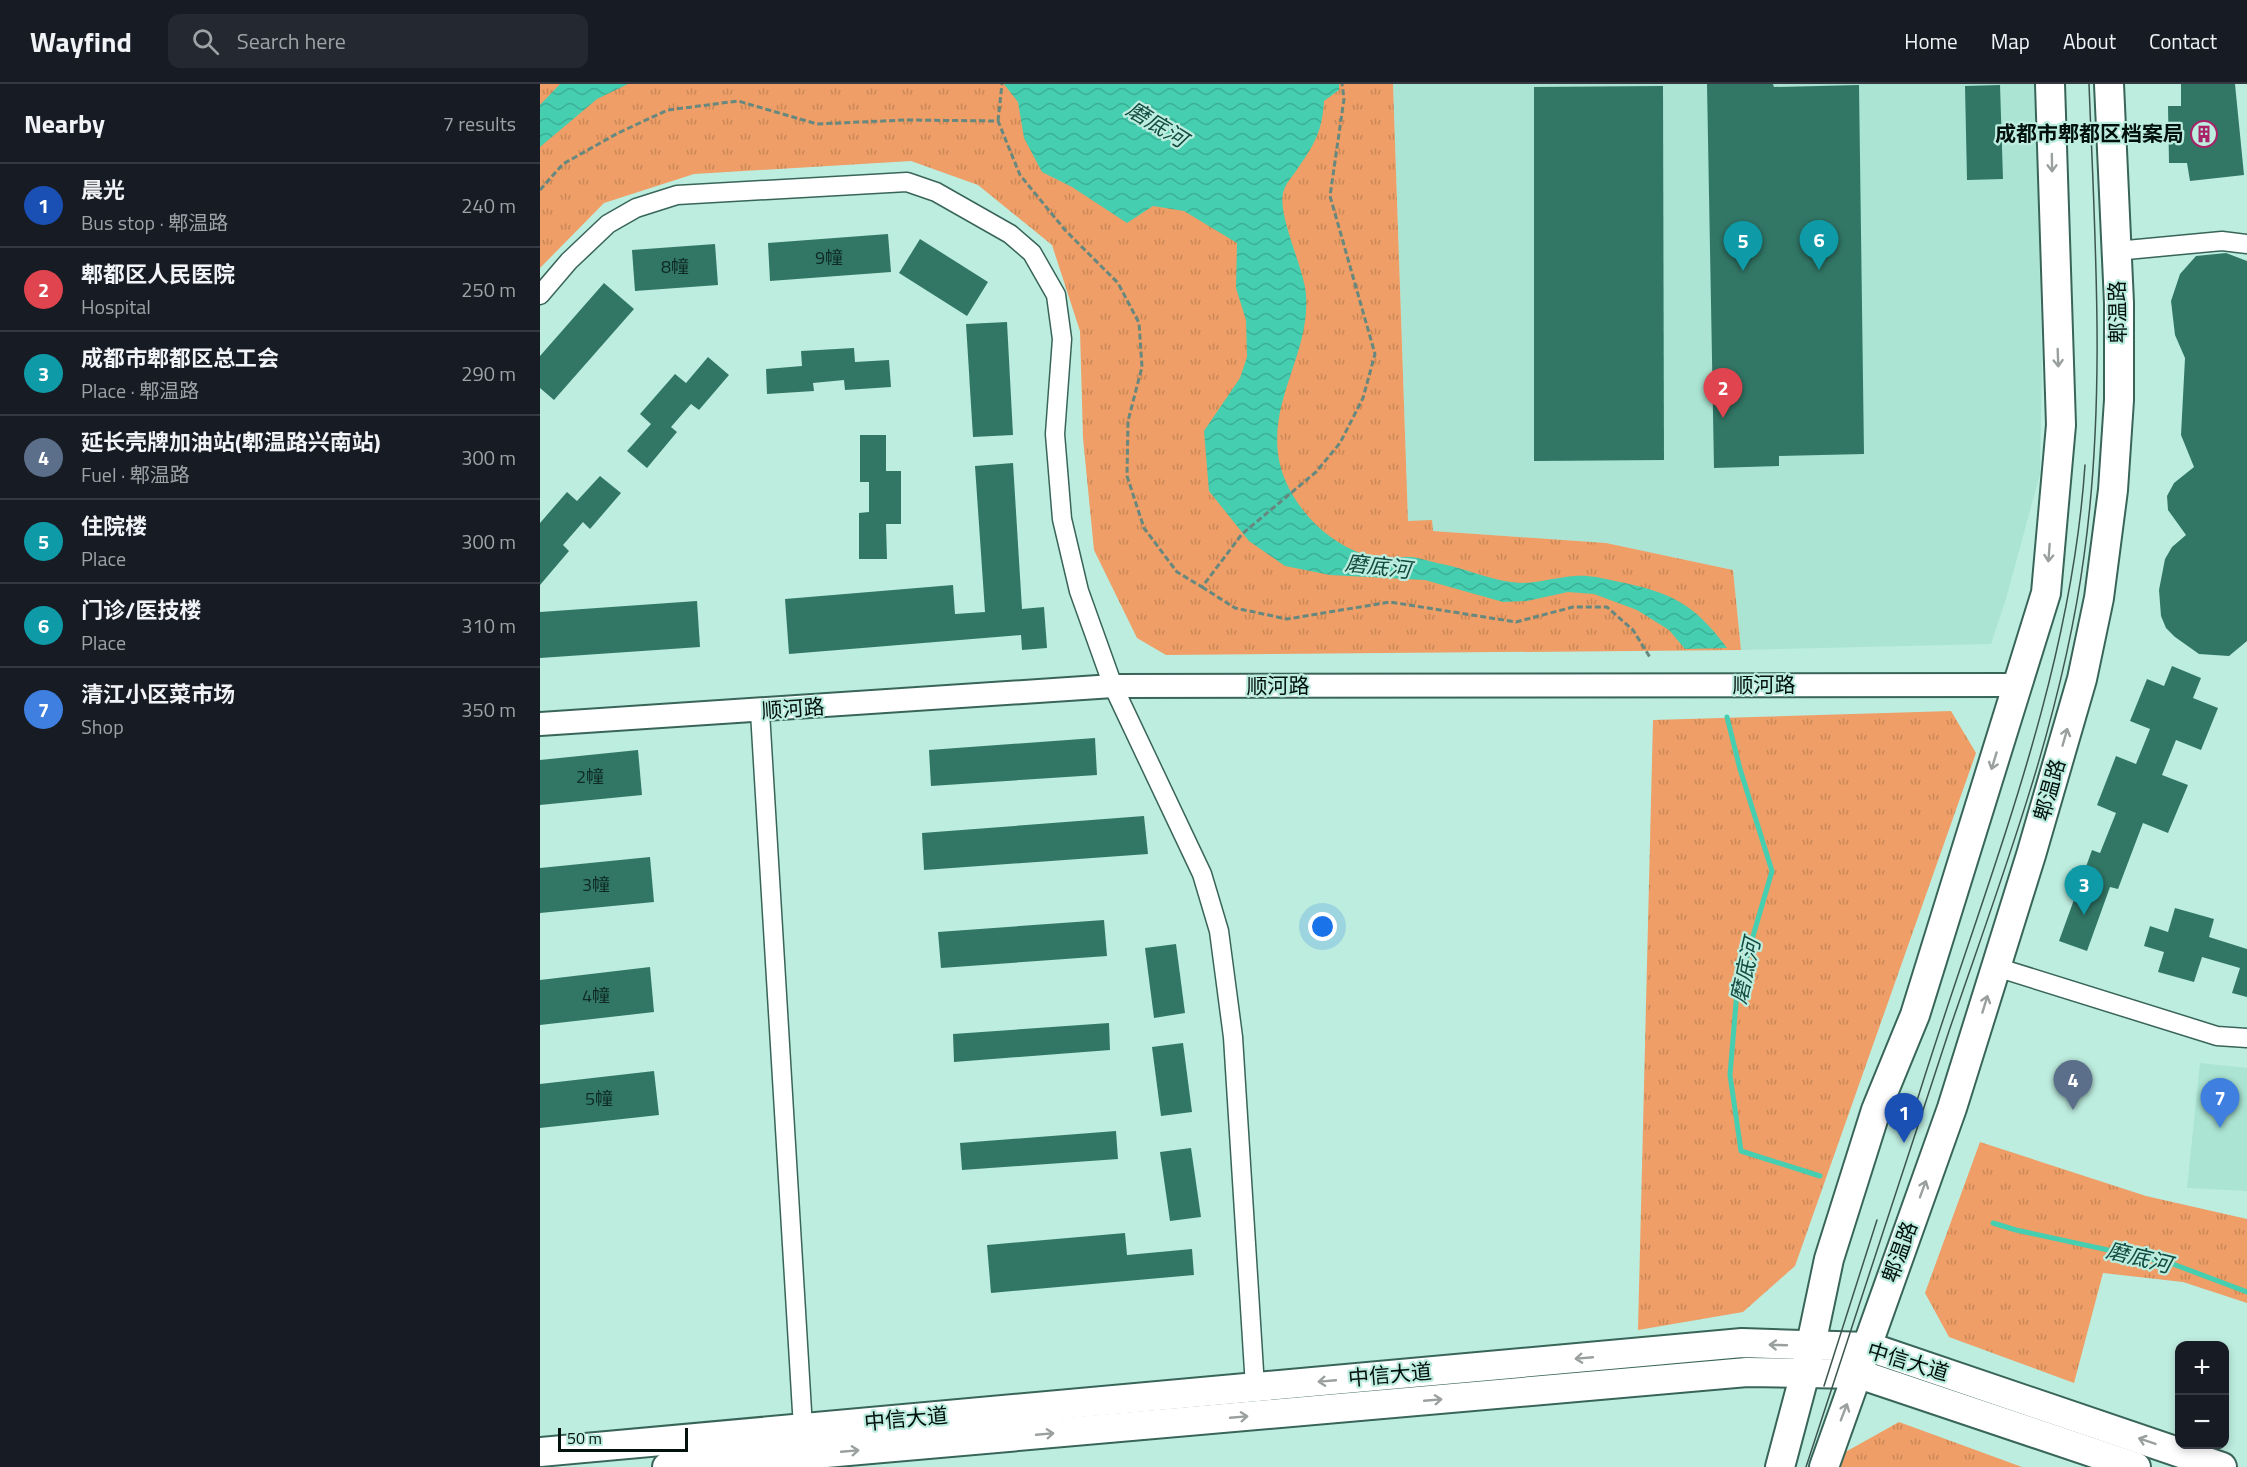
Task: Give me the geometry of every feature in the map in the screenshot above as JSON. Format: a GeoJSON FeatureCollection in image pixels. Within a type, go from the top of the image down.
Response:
{"type":"FeatureCollection","features":[{"type":"Feature","properties":{"kind":"main road"},"geometry":{"type":"LineString","coordinates":[[1780,1467],[1805,1373],[1832,1249],[1876,1110],[1916,1016],[2046,593],[2061,425],[2050,84]]}},
{"type":"Feature","properties":{"kind":"main road","name":"郫温路"},"geometry":{"type":"LineString","coordinates":[[1824,1467],[1869,1347],[1952,1108],[2082,679],[2100,598],[2113,490],[2119,400],[2109,84]]}},
{"type":"Feature","properties":{"kind":"main road","name":"中信大道"},"geometry":{"type":"LineString","coordinates":[[667,1467],[761,1463],[807,1450],[1255,1387],[1742,1343],[1869,1347],[2222,1467]]}},
{"type":"Feature","properties":{"kind":"main road","name":"中信大道"},"geometry":{"type":"LineString","coordinates":[[540,1452],[807,1450],[1747,1372],[1859,1374],[2136,1467]]}},
{"type":"Feature","properties":{"kind":"street"},"geometry":{"type":"LineString","coordinates":[[540,295],[569,261],[608,224],[636,208],[677,195],[907,182],[936,192],[1010,234],[1032,253],[1056,296],[1062,339],[1055,434],[1062,519],[1079,591],[1113,686],[1202,874],[1220,931],[1233,1037],[1255,1387]]}},
{"type":"Feature","properties":{"kind":"street"},"geometry":{"type":"LineString","coordinates":[[2116,251],[2222,241],[2247,244]]}},
{"type":"Feature","properties":{"kind":"street","name":"顺河路"},"geometry":{"type":"LineString","coordinates":[[540,724],[760,712],[1113,686],[2018,685]]}},
{"type":"Feature","properties":{"kind":"street"},"geometry":{"type":"LineString","coordinates":[[760,712],[807,1450]]}},
{"type":"Feature","properties":{"kind":"street"},"geometry":{"type":"LineString","coordinates":[[1996,967],[2217,1036],[2247,1038]]}},
{"type":"Feature","properties":{"kind":"path"},"geometry":{"type":"LineString","coordinates":[[1002,84],[998,121],[1020,175],[1065,230],[1118,283],[1139,324],[1142,367],[1128,421],[1127,476],[1144,528],[1177,573],[1235,608],[1287,619],[1390,603],[1516,622],[1573,607],[1607,607],[1633,630],[1652,658]]}},
{"type":"Feature","properties":{"kind":"path"},"geometry":{"type":"LineString","coordinates":[[1202,587],[1242,534],[1316,472],[1340,443],[1363,398],[1375,354],[1330,196],[1344,99],[1342,84]]}},
{"type":"Feature","properties":{"kind":"path"},"geometry":{"type":"LineString","coordinates":[[540,190],[563,164],[618,133],[669,110],[738,101],[817,124],[905,120],[998,121]]}},
{"type":"Feature","properties":{"kind":"shaded area"},"geometry":{"type":"Polygon","coordinates":[[[1393,84],[2035,84],[2042,362],[2040,474],[2006,599],[1991,644],[1741,650],[1733,570],[1606,543],[1432,531],[1408,521],[1393,84]]]}},
{"type":"Feature","properties":{"kind":"shaded area"},"geometry":{"type":"Polygon","coordinates":[[[2200,1063],[2247,1068],[2247,1191],[2187,1188],[2200,1063]]]}},
{"type":"Feature","properties":{"kind":"green space"},"geometry":{"type":"Polygon","coordinates":[[[540,84],[1393,84],[1408,521],[1432,520],[1433,531],[1606,543],[1733,570],[1741,650],[1166,655],[1137,638],[1094,550],[1083,438],[1080,331],[1052,245],[978,185],[911,161],[694,174],[604,203],[540,268],[540,84]]]}},
{"type":"Feature","properties":{"kind":"green space"},"geometry":{"type":"Polygon","coordinates":[[[1951,711],[1976,753],[1795,1266],[1743,1312],[1638,1330],[1653,720],[1951,711]]]}},
{"type":"Feature","properties":{"kind":"green space"},"geometry":{"type":"Polygon","coordinates":[[[1980,1142],[2146,1196],[2247,1219],[2247,1303],[2183,1282],[2103,1273],[2074,1383],[1949,1337],[1925,1293],[1980,1142]]]}},
{"type":"Feature","properties":{"kind":"green space"},"geometry":{"type":"Polygon","coordinates":[[[1899,1422],[2022,1467],[1836,1467],[1840,1455],[1899,1422]]]}},
{"type":"Feature","properties":{"kind":"water"},"geometry":{"type":"Polygon","coordinates":[[[560,84],[628,84],[597,99],[540,147],[540,105],[560,84]]]}},
{"type":"Feature","properties":{"kind":"water"},"geometry":{"type":"Polygon","coordinates":[[[1004,84],[1339,84],[1339,90],[1324,101],[1316,138],[1308,154],[1286,185],[1282,200],[1306,295],[1306,316],[1302,336],[1285,393],[1277,433],[1282,471],[1298,504],[1323,531],[1338,542],[1370,556],[1411,557],[1491,578],[1521,583],[1585,576],[1634,585],[1666,595],[1691,609],[1715,632],[1727,648],[1685,649],[1669,630],[1637,610],[1594,594],[1568,592],[1527,601],[1503,602],[1425,580],[1330,575],[1285,566],[1249,541],[1209,491],[1204,431],[1240,378],[1247,357],[1246,320],[1236,288],[1237,243],[1184,211],[1153,206],[1127,223],[1072,187],[1042,172],[1024,138],[1018,102],[1004,84]]]}},
{"type":"Feature","properties":{"kind":"building"},"geometry":{"type":"Polygon","coordinates":[[[1707,84],[1773,84],[1774,87],[1859,85],[1864,454],[1779,456],[1779,466],[1714,468],[1707,84]]]}},
{"type":"Feature","properties":{"kind":"building","name":"成都市郫都区档案局"},"geometry":{"type":"Polygon","coordinates":[[[2181,84],[2235,84],[2244,175],[2190,181],[2187,163],[2169,163],[2168,106],[2181,106],[2181,84]]]}},
{"type":"Feature","properties":{"kind":"building"},"geometry":{"type":"Polygon","coordinates":[[[2000,85],[2003,179],[1967,180],[1965,86],[2000,85]]]}},
{"type":"Feature","properties":{"kind":"building"},"geometry":{"type":"Polygon","coordinates":[[[1663,86],[1664,460],[1534,461],[1534,87],[1663,86]]]}},
{"type":"Feature","properties":{"kind":"building"},"geometry":{"type":"Polygon","coordinates":[[[888,234],[891,272],[770,281],[768,243],[888,234]]]}},
{"type":"Feature","properties":{"kind":"building"},"geometry":{"type":"Polygon","coordinates":[[[920,239],[988,282],[967,316],[899,273],[920,239]]]}},
{"type":"Feature","properties":{"kind":"building"},"geometry":{"type":"Polygon","coordinates":[[[715,244],[718,285],[635,291],[632,250],[715,244]]]}},
{"type":"Feature","properties":{"kind":"building"},"geometry":{"type":"Polygon","coordinates":[[[2226,253],[2247,261],[2247,641],[2229,656],[2199,654],[2175,637],[2166,628],[2161,616],[2159,590],[2165,559],[2172,547],[2186,535],[2168,510],[2167,496],[2174,483],[2194,467],[2181,435],[2185,358],[2175,335],[2171,301],[2180,274],[2196,256],[2226,253]]]}},
{"type":"Feature","properties":{"kind":"building"},"geometry":{"type":"Polygon","coordinates":[[[604,283],[634,309],[554,400],[540,388],[540,356],[604,283]]]}},
{"type":"Feature","properties":{"kind":"building"},"geometry":{"type":"Polygon","coordinates":[[[1007,322],[1013,435],[973,437],[966,324],[1007,322]]]}},
{"type":"Feature","properties":{"kind":"building"},"geometry":{"type":"Polygon","coordinates":[[[854,348],[855,362],[889,360],[891,387],[845,390],[844,380],[813,383],[814,391],[767,394],[766,369],[802,366],[801,351],[854,348]]]}},
{"type":"Feature","properties":{"kind":"building"},"geometry":{"type":"Polygon","coordinates":[[[708,357],[729,375],[699,410],[691,404],[671,427],[677,432],[647,468],[627,451],[651,424],[640,414],[675,374],[686,383],[708,357]]]}},
{"type":"Feature","properties":{"kind":"building"},"geometry":{"type":"Polygon","coordinates":[[[860,435],[886,435],[886,471],[901,471],[901,524],[886,524],[887,559],[859,559],[859,513],[869,512],[869,482],[860,482],[860,435]]]}},
{"type":"Feature","properties":{"kind":"building"},"geometry":{"type":"Polygon","coordinates":[[[1013,463],[1022,609],[1044,607],[1047,648],[1022,650],[1021,635],[789,654],[785,599],[953,585],[955,614],[985,612],[975,466],[1013,463]]]}},
{"type":"Feature","properties":{"kind":"building"},"geometry":{"type":"Polygon","coordinates":[[[600,476],[621,493],[590,529],[583,522],[563,545],[569,551],[540,585],[540,523],[567,492],[577,501],[600,476]]]}},
{"type":"Feature","properties":{"kind":"building"},"geometry":{"type":"Polygon","coordinates":[[[697,601],[700,647],[540,658],[540,612],[697,601]]]}},
{"type":"Feature","properties":{"kind":"building"},"geometry":{"type":"Polygon","coordinates":[[[2172,666],[2201,678],[2193,698],[2218,708],[2201,750],[2176,740],[2162,775],[2188,785],[2168,833],[2143,823],[2118,889],[2110,887],[2087,951],[2059,941],[2092,850],[2100,853],[2116,813],[2097,805],[2116,756],[2136,764],[2150,729],[2130,721],[2147,679],[2164,686],[2172,666]]]}},
{"type":"Feature","properties":{"kind":"building"},"geometry":{"type":"Polygon","coordinates":[[[1095,738],[1097,775],[931,786],[929,750],[1095,738]]]}},
{"type":"Feature","properties":{"kind":"building"},"geometry":{"type":"Polygon","coordinates":[[[638,750],[642,795],[540,805],[540,760],[638,750]]]}},
{"type":"Feature","properties":{"kind":"building"},"geometry":{"type":"Polygon","coordinates":[[[1144,816],[1148,854],[924,870],[922,833],[1144,816]]]}},
{"type":"Feature","properties":{"kind":"building"},"geometry":{"type":"Polygon","coordinates":[[[650,857],[654,902],[540,913],[540,868],[650,857]]]}},
{"type":"Feature","properties":{"kind":"building"},"geometry":{"type":"Polygon","coordinates":[[[2175,908],[2214,919],[2209,937],[2247,949],[2247,997],[2232,993],[2240,968],[2202,957],[2194,982],[2158,972],[2164,952],[2144,946],[2150,926],[2168,932],[2175,908]]]}},
{"type":"Feature","properties":{"kind":"building"},"geometry":{"type":"Polygon","coordinates":[[[1104,920],[1107,956],[941,968],[938,932],[1104,920]]]}},
{"type":"Feature","properties":{"kind":"building"},"geometry":{"type":"Polygon","coordinates":[[[1176,944],[1185,1013],[1154,1018],[1145,948],[1176,944]]]}},
{"type":"Feature","properties":{"kind":"building"},"geometry":{"type":"Polygon","coordinates":[[[650,967],[654,1012],[540,1025],[540,980],[650,967]]]}},
{"type":"Feature","properties":{"kind":"building"},"geometry":{"type":"Polygon","coordinates":[[[1109,1023],[1110,1050],[954,1062],[953,1034],[1109,1023]]]}},
{"type":"Feature","properties":{"kind":"building"},"geometry":{"type":"Polygon","coordinates":[[[1183,1043],[1192,1112],[1161,1116],[1152,1047],[1183,1043]]]}},
{"type":"Feature","properties":{"kind":"building"},"geometry":{"type":"Polygon","coordinates":[[[654,1071],[659,1115],[540,1128],[540,1084],[654,1071]]]}},
{"type":"Feature","properties":{"kind":"building"},"geometry":{"type":"Polygon","coordinates":[[[1116,1131],[1118,1159],[962,1170],[960,1143],[1116,1131]]]}},
{"type":"Feature","properties":{"kind":"building"},"geometry":{"type":"Polygon","coordinates":[[[1191,1148],[1201,1217],[1170,1221],[1160,1152],[1191,1148]]]}},
{"type":"Feature","properties":{"kind":"building"},"geometry":{"type":"Polygon","coordinates":[[[1125,1233],[1127,1255],[1192,1249],[1194,1275],[991,1293],[987,1245],[1125,1233]]]}},
{"type":"Feature","properties":{"kind":"waterway","name":"磨底河"},"geometry":{"type":"LineString","coordinates":[[1727,717],[1740,769],[1772,871],[1737,991],[1730,1075],[1741,1151],[1820,1176]]}},
{"type":"Feature","properties":{"kind":"waterway","name":"磨底河"},"geometry":{"type":"LineString","coordinates":[[1993,1223],[2173,1264],[2247,1292]]}},
{"type":"Feature","properties":{"kind":"tram line"},"geometry":{"type":"LineString","coordinates":[[1806,1467],[2028,797],[2046,737],[2074,617],[2091,497],[2097,379],[2096,261],[2089,84]]}},
{"type":"Feature","properties":{"kind":"tram line"},"geometry":{"type":"LineString","coordinates":[[1916,1104],[1994,868],[2042,709],[2061,629],[2076,548],[2085,465]]}},
{"type":"Feature","properties":{"kind":"tram line"},"geometry":{"type":"LineString","coordinates":[[1824,1386],[1877,1220]]}},
{"type":"Feature","properties":{"kind":"place","name":"成都市郫都区档案局"},"geometry":{"type":"Point","coordinates":[2204,134]}},
{"type":"Feature","properties":{"kind":"place","name":"门诊/医技楼"},"geometry":{"type":"Point","coordinates":[1819,270]}},
{"type":"Feature","properties":{"kind":"place","name":"住院楼"},"geometry":{"type":"Point","coordinates":[1743,271]}},
{"type":"Feature","properties":{"kind":"place","name":"郫都区人民医院"},"geometry":{"type":"Point","coordinates":[1723,418]}},
{"type":"Feature","properties":{"kind":"place","name":"成都市郫都区总工会"},"geometry":{"type":"Point","coordinates":[2084,915]}},
{"type":"Feature","properties":{"kind":"place","name":"延长壳牌加油站(郫温路兴南站)"},"geometry":{"type":"Point","coordinates":[2073,1110]}},
{"type":"Feature","properties":{"kind":"place","name":"清江小区菜市场"},"geometry":{"type":"Point","coordinates":[2220,1128]}},
{"type":"Feature","properties":{"kind":"place","name":"晨光"},"geometry":{"type":"Point","coordinates":[1904,1143]}}]}
